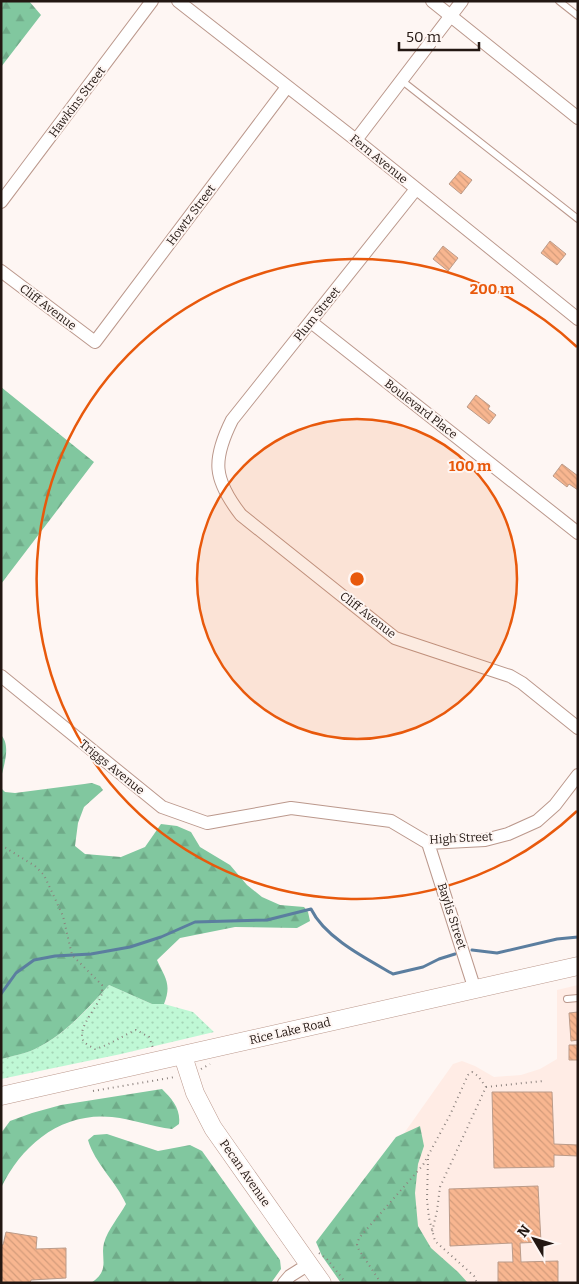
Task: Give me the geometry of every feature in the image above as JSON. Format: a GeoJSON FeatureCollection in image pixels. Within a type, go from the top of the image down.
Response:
{"type":"FeatureCollection","features":[{"type":"Feature","properties":{"kind":"main road","name":"Rice Lake Road"},"geometry":{"type":"LineString","coordinates":[[1,1096],[578,966]]}},
{"type":"Feature","properties":{"kind":"main road","name":"Pecan Avenue"},"geometry":{"type":"LineString","coordinates":[[183,1056],[195,1093],[213,1128],[322,1283]]}},
{"type":"Feature","properties":{"kind":"street","name":"Hawkins Street"},"geometry":{"type":"LineString","coordinates":[[1,202],[152,1]]}},
{"type":"Feature","properties":{"kind":"street","name":"Fern Avenue"},"geometry":{"type":"LineString","coordinates":[[178,1],[356,140],[578,319]]}},
{"type":"Feature","properties":{"kind":"street"},"geometry":{"type":"LineString","coordinates":[[432,1],[578,118]]}},
{"type":"Feature","properties":{"kind":"street"},"geometry":{"type":"LineString","coordinates":[[356,140],[462,1]]}},
{"type":"Feature","properties":{"kind":"street","name":"Howtz Street"},"geometry":{"type":"LineString","coordinates":[[95,342],[287,87]]}},
{"type":"Feature","properties":{"kind":"street","name":"Plum Street"},"geometry":{"type":"LineString","coordinates":[[222,441],[232,420],[416,190]]}},
{"type":"Feature","properties":{"kind":"street","name":"Cliff Avenue"},"geometry":{"type":"LineString","coordinates":[[1,271],[95,342]]}},
{"type":"Feature","properties":{"kind":"street","name":"Boulevard Place"},"geometry":{"type":"LineString","coordinates":[[311,322],[578,533]]}},
{"type":"Feature","properties":{"kind":"street","name":"Cliff Avenue"},"geometry":{"type":"LineString","coordinates":[[222,441],[218,467],[222,484],[230,500],[241,515],[395,638],[510,676],[578,728]]}},
{"type":"Feature","properties":{"kind":"street","name":"Triggs Avenue"},"geometry":{"type":"LineString","coordinates":[[1,676],[162,807],[207,824],[238,817]]}},
{"type":"Feature","properties":{"kind":"street","name":"High Street"},"geometry":{"type":"LineString","coordinates":[[238,817],[291,808],[391,821],[428,843],[485,840],[525,828],[537,821],[555,805],[578,775]]}},
{"type":"Feature","properties":{"kind":"street","name":"Baylis Street"},"geometry":{"type":"LineString","coordinates":[[428,843],[475,990]]}},
{"type":"Feature","properties":{"kind":"street"},"geometry":{"type":"LineString","coordinates":[[284,1283],[290,1276],[308,1264]]}},
{"type":"Feature","properties":{"kind":"lane"},"geometry":{"type":"LineString","coordinates":[[559,1],[578,16]]}},
{"type":"Feature","properties":{"kind":"lane"},"geometry":{"type":"LineString","coordinates":[[401,80],[578,219]]}},
{"type":"Feature","properties":{"kind":"lane"},"geometry":{"type":"LineString","coordinates":[[568,999],[578,998]]}},
{"type":"Feature","properties":{"kind":"path"},"geometry":{"type":"LineString","coordinates":[[2,845],[35,866],[44,875],[63,916],[72,955],[102,985],[102,994],[84,1025],[83,1040],[87,1045],[95,1049],[109,1045],[136,1030],[149,1037],[154,1048]]}},
{"type":"Feature","properties":{"kind":"path"},"geometry":{"type":"LineString","coordinates":[[382,1283],[359,1250],[357,1245],[360,1238],[423,1165],[458,1099],[468,1075],[472,1072],[478,1076],[486,1087]]}},
{"type":"Feature","properties":{"kind":"path"},"geometry":{"type":"LineString","coordinates":[[89,1091],[172,1077]]}},
{"type":"Feature","properties":{"kind":"path"},"geometry":{"type":"LineString","coordinates":[[486,1087],[542,1081]]}},
{"type":"Feature","properties":{"kind":"path"},"geometry":{"type":"LineString","coordinates":[[432,1232],[440,1187],[486,1087]]}},
{"type":"Feature","properties":{"kind":"path"},"geometry":{"type":"LineString","coordinates":[[428,1157],[427,1200],[435,1241],[468,1269],[477,1283]]}},
{"type":"Feature","properties":{"kind":"shaded area"},"geometry":{"type":"Polygon","coordinates":[[[578,985],[578,1283],[342,1283],[371,1180],[453,1064],[462,1061],[494,1077],[521,1075],[540,1069],[557,1059],[557,990],[578,985]]]}},
{"type":"Feature","properties":{"kind":"green space"},"geometry":{"type":"Polygon","coordinates":[[[1,1],[29,1],[41,15],[1,67],[1,1]]]}},
{"type":"Feature","properties":{"kind":"green space"},"geometry":{"type":"Polygon","coordinates":[[[1,387],[94,462],[1,584],[1,387]]]}},
{"type":"Feature","properties":{"kind":"green space"},"geometry":{"type":"Polygon","coordinates":[[[1,735],[6,744],[6,750],[1,778],[1,735]]]}},
{"type":"Feature","properties":{"kind":"green space"},"geometry":{"type":"Polygon","coordinates":[[[92,783],[100,786],[103,790],[84,807],[78,823],[75,846],[85,854],[121,857],[145,847],[161,824],[177,826],[191,832],[200,847],[230,865],[247,885],[262,897],[280,905],[304,907],[308,912],[310,921],[297,928],[235,927],[180,938],[157,960],[167,986],[164,1004],[152,1004],[109,985],[66,1029],[46,1043],[23,1054],[1,1059],[1,788],[5,792],[15,793],[92,783]]]}},
{"type":"Feature","properties":{"kind":"green space"},"geometry":{"type":"Polygon","coordinates":[[[109,985],[152,1004],[164,1004],[193,1012],[214,1032],[1,1079],[1,1059],[23,1054],[46,1043],[66,1029],[109,985]]]}},
{"type":"Feature","properties":{"kind":"green space"},"geometry":{"type":"Polygon","coordinates":[[[162,1089],[172,1101],[179,1114],[179,1124],[172,1129],[112,1117],[94,1117],[77,1120],[60,1126],[32,1145],[20,1158],[1,1188],[1,1133],[10,1121],[61,1105],[162,1089]]]}},
{"type":"Feature","properties":{"kind":"green space"},"geometry":{"type":"Polygon","coordinates":[[[420,1126],[424,1146],[418,1164],[415,1193],[418,1226],[431,1248],[468,1283],[341,1283],[322,1256],[316,1242],[396,1137],[420,1126]]]}},
{"type":"Feature","properties":{"kind":"green space"},"geometry":{"type":"Polygon","coordinates":[[[107,1134],[158,1151],[190,1145],[202,1151],[280,1260],[281,1269],[271,1283],[91,1283],[103,1269],[104,1243],[126,1204],[95,1157],[88,1140],[94,1135],[107,1134]]]}},
{"type":"Feature","properties":{"kind":"building"},"geometry":{"type":"Polygon","coordinates":[[[460,171],[472,180],[461,194],[449,184],[460,171]]]}},
{"type":"Feature","properties":{"kind":"building"},"geometry":{"type":"Polygon","coordinates":[[[550,241],[566,254],[557,265],[541,253],[550,241]]]}},
{"type":"Feature","properties":{"kind":"building"},"geometry":{"type":"Polygon","coordinates":[[[443,246],[458,258],[448,271],[433,259],[443,246]]]}},
{"type":"Feature","properties":{"kind":"building"},"geometry":{"type":"Polygon","coordinates":[[[476,395],[490,406],[488,409],[496,415],[489,424],[467,407],[476,395]]]}},
{"type":"Feature","properties":{"kind":"building"},"geometry":{"type":"Polygon","coordinates":[[[562,464],[578,476],[578,490],[569,484],[567,487],[553,476],[562,464]]]}},
{"type":"Feature","properties":{"kind":"building"},"geometry":{"type":"Polygon","coordinates":[[[578,1012],[578,1040],[571,1041],[569,1013],[578,1012]]]}},
{"type":"Feature","properties":{"kind":"building"},"geometry":{"type":"Polygon","coordinates":[[[569,1045],[578,1045],[578,1060],[569,1060],[569,1045]]]}},
{"type":"Feature","properties":{"kind":"building"},"geometry":{"type":"Polygon","coordinates":[[[492,1092],[552,1092],[554,1144],[578,1145],[578,1156],[554,1155],[554,1167],[494,1168],[492,1092]]]}},
{"type":"Feature","properties":{"kind":"building"},"geometry":{"type":"Polygon","coordinates":[[[538,1186],[541,1242],[520,1243],[521,1262],[558,1261],[558,1283],[498,1283],[498,1262],[513,1262],[512,1243],[450,1246],[449,1189],[538,1186]]]}},
{"type":"Feature","properties":{"kind":"building"},"geometry":{"type":"Polygon","coordinates":[[[6,1232],[37,1237],[36,1249],[66,1248],[66,1278],[31,1280],[30,1283],[1,1283],[1,1245],[3,1245],[6,1232]]]}},
{"type":"Feature","properties":{"kind":"waterway"},"geometry":{"type":"LineString","coordinates":[[1,994],[16,973],[34,960],[55,956],[91,954],[130,947],[161,937],[195,922],[267,920],[311,909],[317,920],[336,938],[393,974],[423,967],[455,954]]}},
{"type":"Feature","properties":{"kind":"waterway"},"geometry":{"type":"LineString","coordinates":[[472,950],[497,953],[557,939],[578,937]]}}]}
